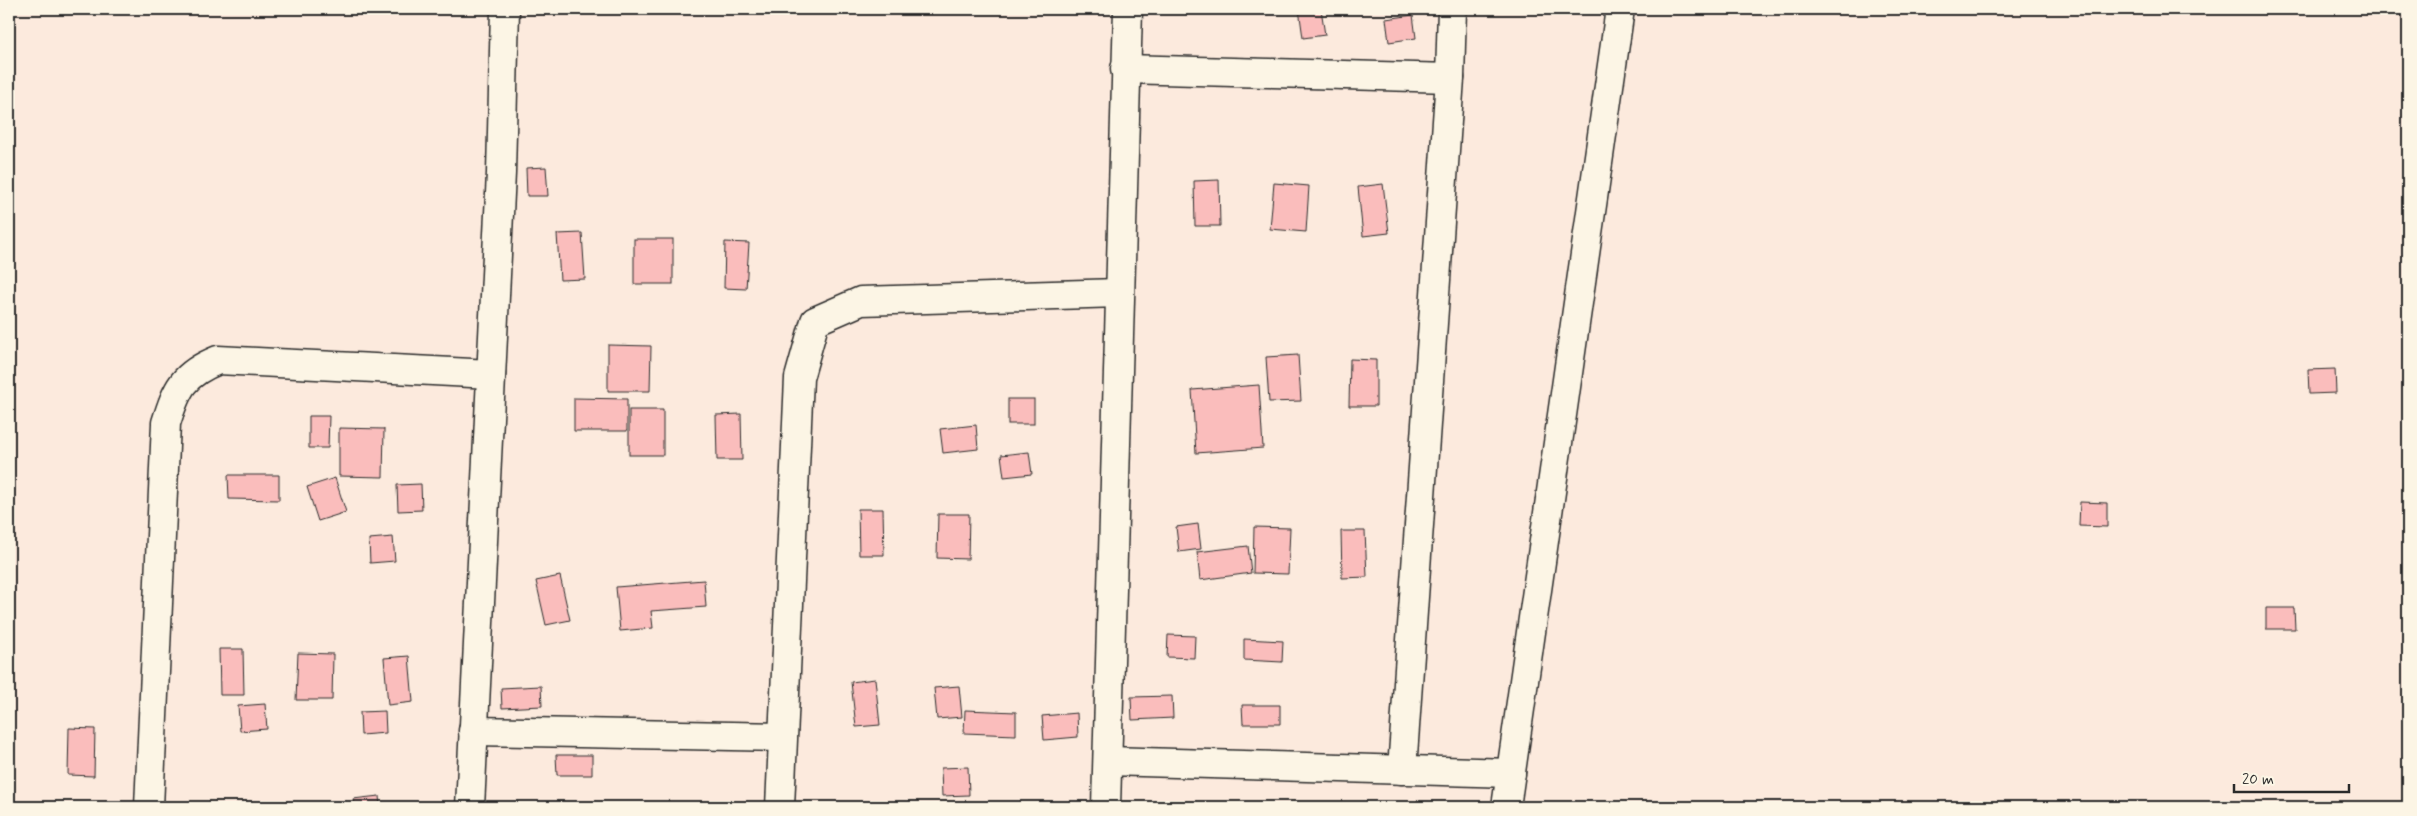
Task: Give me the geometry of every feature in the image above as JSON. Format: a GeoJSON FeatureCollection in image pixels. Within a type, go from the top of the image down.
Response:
{"type":"FeatureCollection","features":[{"type":"Feature","properties":{"kind":"street"},"geometry":{"type":"LineString","coordinates":[[470,807],[501,173],[505,9]]}},
{"type":"Feature","properties":{"kind":"street"},"geometry":{"type":"LineString","coordinates":[[1106,807],[1128,9]]}},
{"type":"Feature","properties":{"kind":"street"},"geometry":{"type":"LineString","coordinates":[[1402,770],[1450,78],[1452,9]]}},
{"type":"Feature","properties":{"kind":"street"},"geometry":{"type":"LineString","coordinates":[[1506,807],[1620,9]]}},
{"type":"Feature","properties":{"kind":"street"},"geometry":{"type":"LineString","coordinates":[[1125,69],[1450,78]]}},
{"type":"Feature","properties":{"kind":"street"},"geometry":{"type":"LineString","coordinates":[[780,807],[799,378],[816,321],[861,301],[1119,293]]}},
{"type":"Feature","properties":{"kind":"street"},"geometry":{"type":"LineString","coordinates":[[149,807],[166,422],[172,403],[181,385],[196,368],[218,360],[491,374]]}},
{"type":"Feature","properties":{"kind":"street"},"geometry":{"type":"LineString","coordinates":[[473,731],[782,737]]}},
{"type":"Feature","properties":{"kind":"street"},"geometry":{"type":"LineString","coordinates":[[1108,761],[1511,773]]}},
{"type":"Feature","properties":{"kind":"building"},"geometry":{"type":"Polygon","coordinates":[[[1299,9],[1321,9],[1325,35],[1303,38],[1299,9]]]}},
{"type":"Feature","properties":{"kind":"building"},"geometry":{"type":"Polygon","coordinates":[[[1413,15],[1416,38],[1389,42],[1386,19],[1413,15]]]}},
{"type":"Feature","properties":{"kind":"building"},"geometry":{"type":"Polygon","coordinates":[[[546,167],[548,196],[527,196],[526,168],[546,167]]]}},
{"type":"Feature","properties":{"kind":"building"},"geometry":{"type":"Polygon","coordinates":[[[1219,180],[1220,226],[1195,226],[1194,181],[1219,180]]]}},
{"type":"Feature","properties":{"kind":"building"},"geometry":{"type":"Polygon","coordinates":[[[1274,183],[1309,186],[1306,232],[1270,229],[1274,183]]]}},
{"type":"Feature","properties":{"kind":"building"},"geometry":{"type":"Polygon","coordinates":[[[1383,184],[1389,233],[1363,236],[1358,187],[1383,184]]]}},
{"type":"Feature","properties":{"kind":"building"},"geometry":{"type":"Polygon","coordinates":[[[582,233],[585,279],[560,280],[557,234],[582,233]]]}},
{"type":"Feature","properties":{"kind":"building"},"geometry":{"type":"Polygon","coordinates":[[[634,239],[673,239],[673,284],[634,284],[634,239]]]}},
{"type":"Feature","properties":{"kind":"building"},"geometry":{"type":"Polygon","coordinates":[[[725,242],[749,243],[746,289],[724,288],[725,242]]]}},
{"type":"Feature","properties":{"kind":"building"},"geometry":{"type":"Polygon","coordinates":[[[608,345],[651,346],[650,391],[608,391],[608,345]]]}},
{"type":"Feature","properties":{"kind":"building"},"geometry":{"type":"Polygon","coordinates":[[[1298,355],[1301,401],[1269,402],[1266,357],[1298,355]]]}},
{"type":"Feature","properties":{"kind":"building"},"geometry":{"type":"Polygon","coordinates":[[[1350,359],[1376,360],[1376,406],[1349,406],[1350,359]]]}},
{"type":"Feature","properties":{"kind":"building"},"geometry":{"type":"Polygon","coordinates":[[[2335,369],[2336,393],[2309,394],[2308,370],[2335,369]]]}},
{"type":"Feature","properties":{"kind":"building"},"geometry":{"type":"Polygon","coordinates":[[[1259,385],[1263,448],[1196,453],[1192,390],[1259,385]]]}},
{"type":"Feature","properties":{"kind":"building"},"geometry":{"type":"Polygon","coordinates":[[[574,398],[627,399],[627,431],[574,431],[574,398]]]}},
{"type":"Feature","properties":{"kind":"building"},"geometry":{"type":"Polygon","coordinates":[[[1008,399],[1034,399],[1034,424],[1008,424],[1008,399]]]}},
{"type":"Feature","properties":{"kind":"building"},"geometry":{"type":"Polygon","coordinates":[[[629,410],[663,410],[663,455],[629,455],[629,410]]]}},
{"type":"Feature","properties":{"kind":"building"},"geometry":{"type":"Polygon","coordinates":[[[741,414],[742,460],[717,460],[716,415],[741,414]]]}},
{"type":"Feature","properties":{"kind":"building"},"geometry":{"type":"Polygon","coordinates":[[[309,416],[329,416],[328,448],[309,448],[309,416]]]}},
{"type":"Feature","properties":{"kind":"building"},"geometry":{"type":"Polygon","coordinates":[[[976,425],[978,449],[943,453],[940,429],[976,425]]]}},
{"type":"Feature","properties":{"kind":"building"},"geometry":{"type":"Polygon","coordinates":[[[339,428],[384,429],[383,477],[339,476],[339,428]]]}},
{"type":"Feature","properties":{"kind":"building"},"geometry":{"type":"Polygon","coordinates":[[[1029,452],[1032,474],[1004,477],[1001,455],[1029,452]]]}},
{"type":"Feature","properties":{"kind":"building"},"geometry":{"type":"Polygon","coordinates":[[[228,475],[279,475],[279,500],[229,499],[228,475]]]}},
{"type":"Feature","properties":{"kind":"building"},"geometry":{"type":"Polygon","coordinates":[[[335,478],[346,512],[318,521],[307,487],[335,478]]]}},
{"type":"Feature","properties":{"kind":"building"},"geometry":{"type":"Polygon","coordinates":[[[421,484],[422,510],[398,511],[397,485],[421,484]]]}},
{"type":"Feature","properties":{"kind":"building"},"geometry":{"type":"Polygon","coordinates":[[[2080,502],[2107,503],[2107,527],[2079,526],[2080,502]]]}},
{"type":"Feature","properties":{"kind":"building"},"geometry":{"type":"Polygon","coordinates":[[[858,509],[883,509],[884,555],[859,555],[858,509]]]}},
{"type":"Feature","properties":{"kind":"building"},"geometry":{"type":"Polygon","coordinates":[[[938,514],[969,514],[968,559],[937,558],[938,514]]]}},
{"type":"Feature","properties":{"kind":"building"},"geometry":{"type":"Polygon","coordinates":[[[1198,524],[1201,549],[1179,552],[1176,527],[1198,524]]]}},
{"type":"Feature","properties":{"kind":"building"},"geometry":{"type":"Polygon","coordinates":[[[1254,527],[1290,528],[1288,574],[1253,573],[1254,527]]]}},
{"type":"Feature","properties":{"kind":"building"},"geometry":{"type":"Polygon","coordinates":[[[1341,531],[1365,531],[1367,577],[1342,578],[1341,531]]]}},
{"type":"Feature","properties":{"kind":"building"},"geometry":{"type":"Polygon","coordinates":[[[393,537],[395,561],[370,563],[369,539],[393,537]]]}},
{"type":"Feature","properties":{"kind":"building"},"geometry":{"type":"Polygon","coordinates":[[[1248,546],[1251,573],[1200,580],[1197,552],[1248,546]]]}},
{"type":"Feature","properties":{"kind":"building"},"geometry":{"type":"Polygon","coordinates":[[[560,576],[570,620],[546,625],[536,581],[560,576]]]}},
{"type":"Feature","properties":{"kind":"building"},"geometry":{"type":"Polygon","coordinates":[[[704,580],[706,607],[651,611],[653,628],[620,631],[616,587],[704,580]]]}},
{"type":"Feature","properties":{"kind":"building"},"geometry":{"type":"Polygon","coordinates":[[[2266,608],[2294,608],[2295,629],[2266,629],[2266,608]]]}},
{"type":"Feature","properties":{"kind":"building"},"geometry":{"type":"Polygon","coordinates":[[[1168,635],[1195,636],[1194,658],[1167,657],[1168,635]]]}},
{"type":"Feature","properties":{"kind":"building"},"geometry":{"type":"Polygon","coordinates":[[[1244,639],[1283,641],[1282,662],[1244,660],[1244,639]]]}},
{"type":"Feature","properties":{"kind":"building"},"geometry":{"type":"Polygon","coordinates":[[[219,649],[243,649],[244,695],[220,695],[219,649]]]}},
{"type":"Feature","properties":{"kind":"building"},"geometry":{"type":"Polygon","coordinates":[[[298,653],[333,654],[332,700],[296,700],[298,653]]]}},
{"type":"Feature","properties":{"kind":"building"},"geometry":{"type":"Polygon","coordinates":[[[409,656],[413,702],[388,705],[384,658],[409,656]]]}},
{"type":"Feature","properties":{"kind":"building"},"geometry":{"type":"Polygon","coordinates":[[[875,679],[880,725],[856,727],[851,682],[875,679]]]}},
{"type":"Feature","properties":{"kind":"building"},"geometry":{"type":"Polygon","coordinates":[[[541,686],[542,706],[502,708],[501,688],[541,686]]]}},
{"type":"Feature","properties":{"kind":"building"},"geometry":{"type":"Polygon","coordinates":[[[959,686],[962,717],[937,719],[934,688],[959,686]]]}},
{"type":"Feature","properties":{"kind":"building"},"geometry":{"type":"Polygon","coordinates":[[[1172,696],[1173,718],[1132,720],[1131,697],[1172,696]]]}},
{"type":"Feature","properties":{"kind":"building"},"geometry":{"type":"Polygon","coordinates":[[[265,704],[267,729],[240,731],[238,706],[265,704]]]}},
{"type":"Feature","properties":{"kind":"building"},"geometry":{"type":"Polygon","coordinates":[[[1242,705],[1280,705],[1280,724],[1243,724],[1242,705]]]}},
{"type":"Feature","properties":{"kind":"building"},"geometry":{"type":"Polygon","coordinates":[[[965,710],[1016,712],[1016,735],[964,733],[965,710]]]}},
{"type":"Feature","properties":{"kind":"building"},"geometry":{"type":"Polygon","coordinates":[[[385,711],[386,733],[361,735],[360,712],[385,711]]]}},
{"type":"Feature","properties":{"kind":"building"},"geometry":{"type":"Polygon","coordinates":[[[1077,713],[1078,737],[1044,740],[1042,716],[1077,713]]]}},
{"type":"Feature","properties":{"kind":"building"},"geometry":{"type":"Polygon","coordinates":[[[69,728],[95,729],[94,776],[68,775],[69,728]]]}},
{"type":"Feature","properties":{"kind":"building"},"geometry":{"type":"Polygon","coordinates":[[[556,755],[592,755],[592,775],[557,775],[556,755]]]}},
{"type":"Feature","properties":{"kind":"building"},"geometry":{"type":"Polygon","coordinates":[[[968,767],[969,795],[942,796],[941,768],[968,767]]]}},
{"type":"Feature","properties":{"kind":"building"},"geometry":{"type":"Polygon","coordinates":[[[379,796],[380,807],[354,807],[353,799],[379,796]]]}}]}
